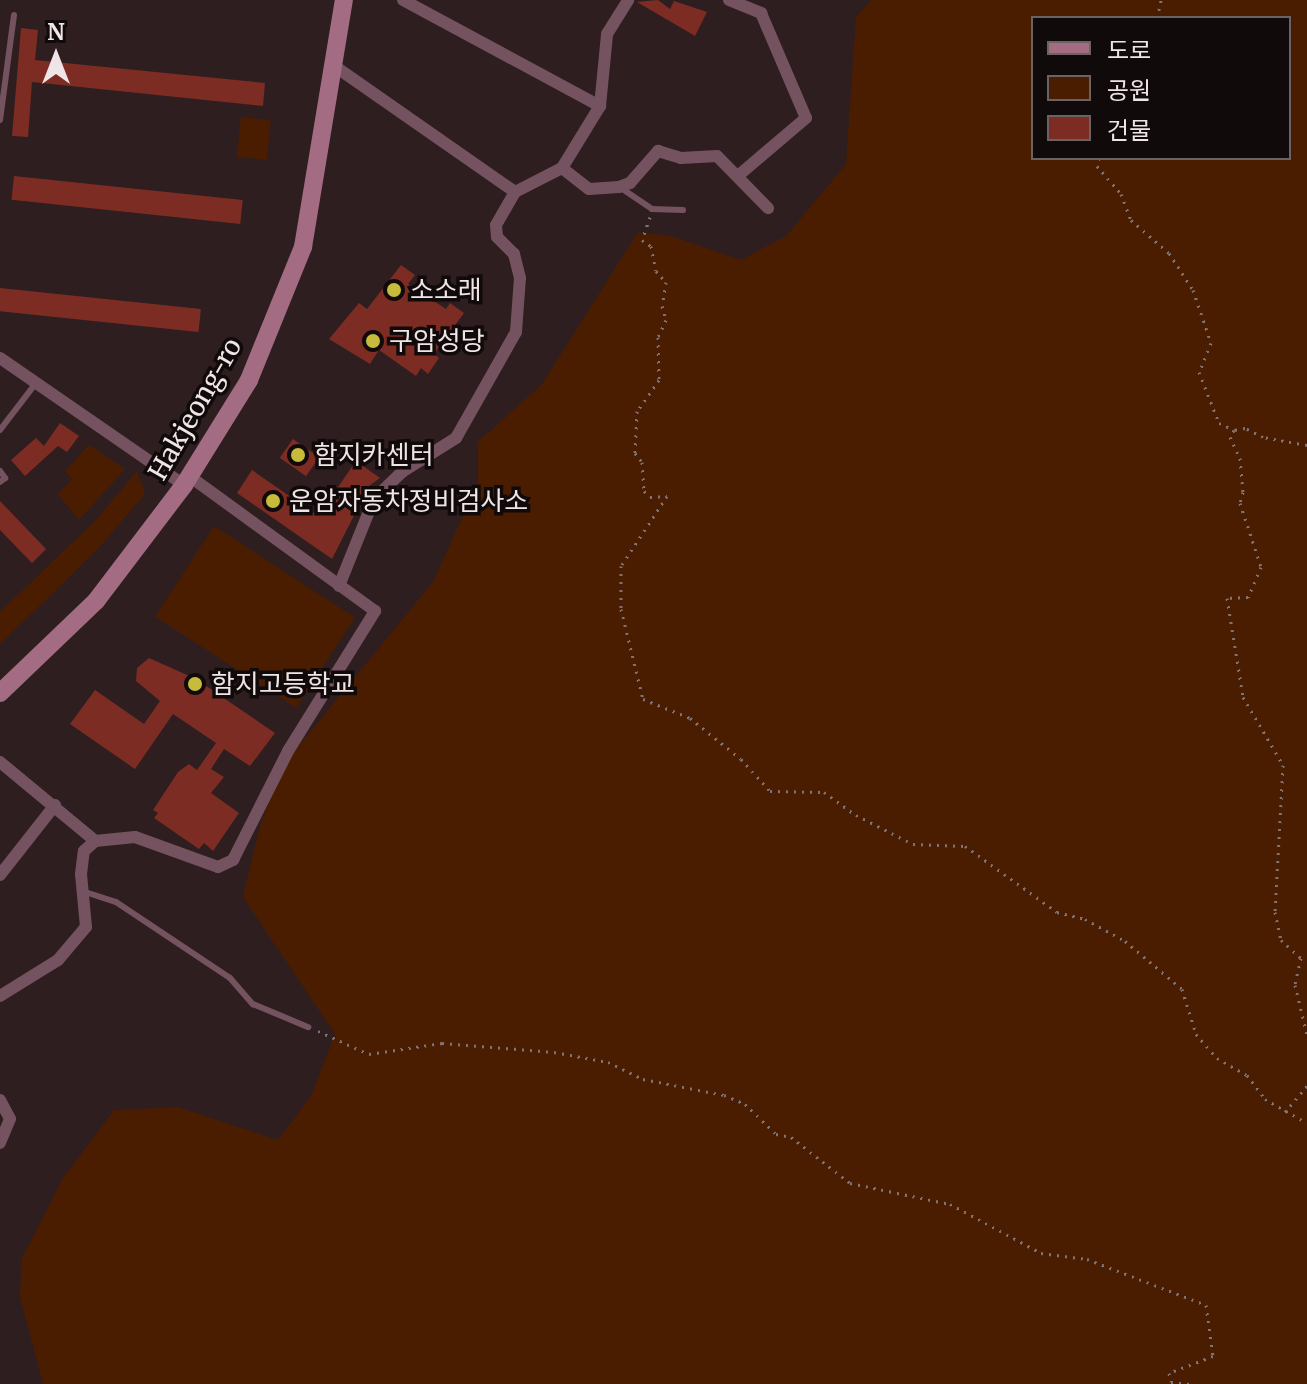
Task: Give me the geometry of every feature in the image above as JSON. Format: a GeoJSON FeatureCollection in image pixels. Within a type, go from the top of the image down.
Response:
{"type":"FeatureCollection","features":[{"type":"Feature","properties":{"kind":"main road","name":"Hakjeong-ro"},"geometry":{"type":"LineString","coordinates":[[0,693],[96,601],[186,481],[249,380],[303,247],[344,0]]}},
{"type":"Feature","properties":{"kind":"street"},"geometry":{"type":"LineString","coordinates":[[403,0],[600,106]]}},
{"type":"Feature","properties":{"kind":"street"},"geometry":{"type":"LineString","coordinates":[[339,586],[374,499],[402,472],[456,438],[516,332],[520,278],[514,254],[497,237],[496,225],[515,192],[562,168],[600,106],[607,34],[628,0]]}},
{"type":"Feature","properties":{"kind":"street"},"geometry":{"type":"LineString","coordinates":[[729,0],[761,13],[767,22],[806,118],[739,175]]}},
{"type":"Feature","properties":{"kind":"street"},"geometry":{"type":"LineString","coordinates":[[333,65],[515,192]]}},
{"type":"Feature","properties":{"kind":"street"},"geometry":{"type":"LineString","coordinates":[[562,168],[589,189],[619,187],[630,183],[658,151],[681,158],[717,156],[739,175],[768,208]]}},
{"type":"Feature","properties":{"kind":"street"},"geometry":{"type":"LineString","coordinates":[[0,358],[375,611],[288,751],[233,860],[218,867],[135,837],[95,841],[84,851],[82,891],[86,927],[58,960],[1,997]]}},
{"type":"Feature","properties":{"kind":"street"},"geometry":{"type":"LineString","coordinates":[[3,771],[55,805],[95,841]]}},
{"type":"Feature","properties":{"kind":"street"},"geometry":{"type":"LineString","coordinates":[[0,875],[55,805]]}},
{"type":"Feature","properties":{"kind":"street"},"geometry":{"type":"LineString","coordinates":[[0,1100],[10,1119],[0,1143]]}},
{"type":"Feature","properties":{"kind":"lane"},"geometry":{"type":"LineString","coordinates":[[0,120],[14,15]]}},
{"type":"Feature","properties":{"kind":"lane"},"geometry":{"type":"LineString","coordinates":[[619,187],[652,209],[683,210]]}},
{"type":"Feature","properties":{"kind":"lane"},"geometry":{"type":"LineString","coordinates":[[0,430],[36,383]]}},
{"type":"Feature","properties":{"kind":"lane"},"geometry":{"type":"LineString","coordinates":[[0,471],[5,478],[0,482]]}},
{"type":"Feature","properties":{"kind":"lane"},"geometry":{"type":"LineString","coordinates":[[82,891],[116,902],[230,978],[253,1004],[308,1027]]}},
{"type":"Feature","properties":{"kind":"path"},"geometry":{"type":"LineString","coordinates":[[1098,160],[1097,166],[1121,194],[1131,220],[1169,253],[1193,290],[1211,343],[1199,372],[1219,423],[1234,430],[1245,428],[1263,437],[1307,445]]}},
{"type":"Feature","properties":{"kind":"path"},"geometry":{"type":"LineString","coordinates":[[652,209],[642,240],[651,246],[656,271],[666,282],[662,306],[666,320],[658,337],[659,380],[637,411],[635,453],[642,462],[644,491],[650,497],[667,496],[621,566],[621,609],[643,699],[690,718],[741,759],[770,791],[824,792],[856,815],[913,844],[965,846],[1057,912],[1085,919],[1125,941],[1182,989],[1196,1034],[1217,1058],[1247,1075],[1265,1099],[1307,1123]]}},
{"type":"Feature","properties":{"kind":"path"},"geometry":{"type":"LineString","coordinates":[[1234,430],[1230,437],[1240,458],[1243,492],[1240,503],[1261,567],[1248,597],[1227,598],[1243,697],[1283,765],[1275,912],[1281,940],[1301,958],[1295,985],[1307,1035]]}},
{"type":"Feature","properties":{"kind":"path"},"geometry":{"type":"LineString","coordinates":[[308,1027],[369,1054],[442,1043],[507,1045],[608,1062],[636,1077],[724,1095],[745,1104],[776,1134],[791,1137],[850,1183],[950,1204],[1041,1253],[1087,1259],[1206,1305],[1213,1356],[1169,1373],[1171,1382],[1190,1384]]}},
{"type":"Feature","properties":{"kind":"path"},"geometry":{"type":"LineString","coordinates":[[1285,1112],[1307,1086]]}},
{"type":"Feature","properties":{"kind":"green space"},"geometry":{"type":"Polygon","coordinates":[[[872,0],[1307,0],[1307,1384],[43,1384],[20,1297],[22,1258],[63,1178],[114,1110],[178,1107],[278,1140],[311,1096],[335,1034],[243,897],[259,829],[283,765],[433,582],[478,483],[478,442],[542,384],[638,232],[671,236],[741,260],[786,236],[846,164],[856,17],[872,0]]]}},
{"type":"Feature","properties":{"kind":"green space"},"geometry":{"type":"Polygon","coordinates":[[[241,117],[271,120],[267,160],[237,157],[241,117]]]}},
{"type":"Feature","properties":{"kind":"green space"},"geometry":{"type":"Polygon","coordinates":[[[89,445],[125,469],[79,520],[58,494],[72,479],[65,471],[89,445]]]}},
{"type":"Feature","properties":{"kind":"green space"},"geometry":{"type":"Polygon","coordinates":[[[137,471],[145,494],[97,550],[0,644],[0,612],[96,520],[137,471]]]}},
{"type":"Feature","properties":{"kind":"green space"},"geometry":{"type":"Polygon","coordinates":[[[214,526],[355,617],[296,708],[155,617],[214,526]]]}},
{"type":"Feature","properties":{"kind":"building"},"geometry":{"type":"Polygon","coordinates":[[[658,0],[670,9],[674,1],[707,12],[695,36],[637,2],[658,0]]]}},
{"type":"Feature","properties":{"kind":"building"},"geometry":{"type":"Polygon","coordinates":[[[21,28],[38,30],[35,60],[265,83],[263,106],[32,82],[28,137],[12,136],[21,28]]]}},
{"type":"Feature","properties":{"kind":"building"},"geometry":{"type":"Polygon","coordinates":[[[14,176],[243,200],[240,224],[11,200],[14,176]]]}},
{"type":"Feature","properties":{"kind":"building"},"geometry":{"type":"Polygon","coordinates":[[[401,265],[415,275],[408,284],[446,309],[450,303],[464,313],[434,354],[439,358],[428,374],[421,368],[416,376],[379,350],[370,364],[329,339],[359,303],[367,309],[401,265]]]}},
{"type":"Feature","properties":{"kind":"building"},"geometry":{"type":"Polygon","coordinates":[[[0,288],[201,309],[198,332],[0,311],[0,288]]]}},
{"type":"Feature","properties":{"kind":"building"},"geometry":{"type":"Polygon","coordinates":[[[60,423],[79,436],[67,452],[58,446],[25,476],[11,460],[36,438],[44,446],[60,423]]]}},
{"type":"Feature","properties":{"kind":"building"},"geometry":{"type":"Polygon","coordinates":[[[293,439],[319,457],[306,476],[280,458],[293,439]]]}},
{"type":"Feature","properties":{"kind":"building"},"geometry":{"type":"Polygon","coordinates":[[[356,461],[380,478],[369,486],[332,559],[237,493],[252,470],[318,516],[356,461]]]}},
{"type":"Feature","properties":{"kind":"building"},"geometry":{"type":"Polygon","coordinates":[[[0,501],[46,549],[32,563],[0,530],[0,501]]]}},
{"type":"Feature","properties":{"kind":"building"},"geometry":{"type":"Polygon","coordinates":[[[149,658],[196,679],[275,733],[250,766],[224,749],[211,769],[224,777],[211,793],[239,813],[213,851],[204,843],[199,849],[154,818],[158,813],[153,810],[178,772],[189,764],[197,770],[216,743],[173,714],[135,769],[70,724],[95,690],[144,724],[160,701],[136,681],[137,668],[149,658]]]}},
{"type":"Feature","properties":{"kind":"place","name":"소소래"},"geometry":{"type":"Point","coordinates":[394,290]}},
{"type":"Feature","properties":{"kind":"place","name":"구암성당"},"geometry":{"type":"Point","coordinates":[373,341]}},
{"type":"Feature","properties":{"kind":"place","name":"함지카센터"},"geometry":{"type":"Point","coordinates":[298,455]}},
{"type":"Feature","properties":{"kind":"place","name":"운암자동차정비검사소"},"geometry":{"type":"Point","coordinates":[273,501]}},
{"type":"Feature","properties":{"kind":"place","name":"함지고등학교"},"geometry":{"type":"Point","coordinates":[195,684]}}]}
